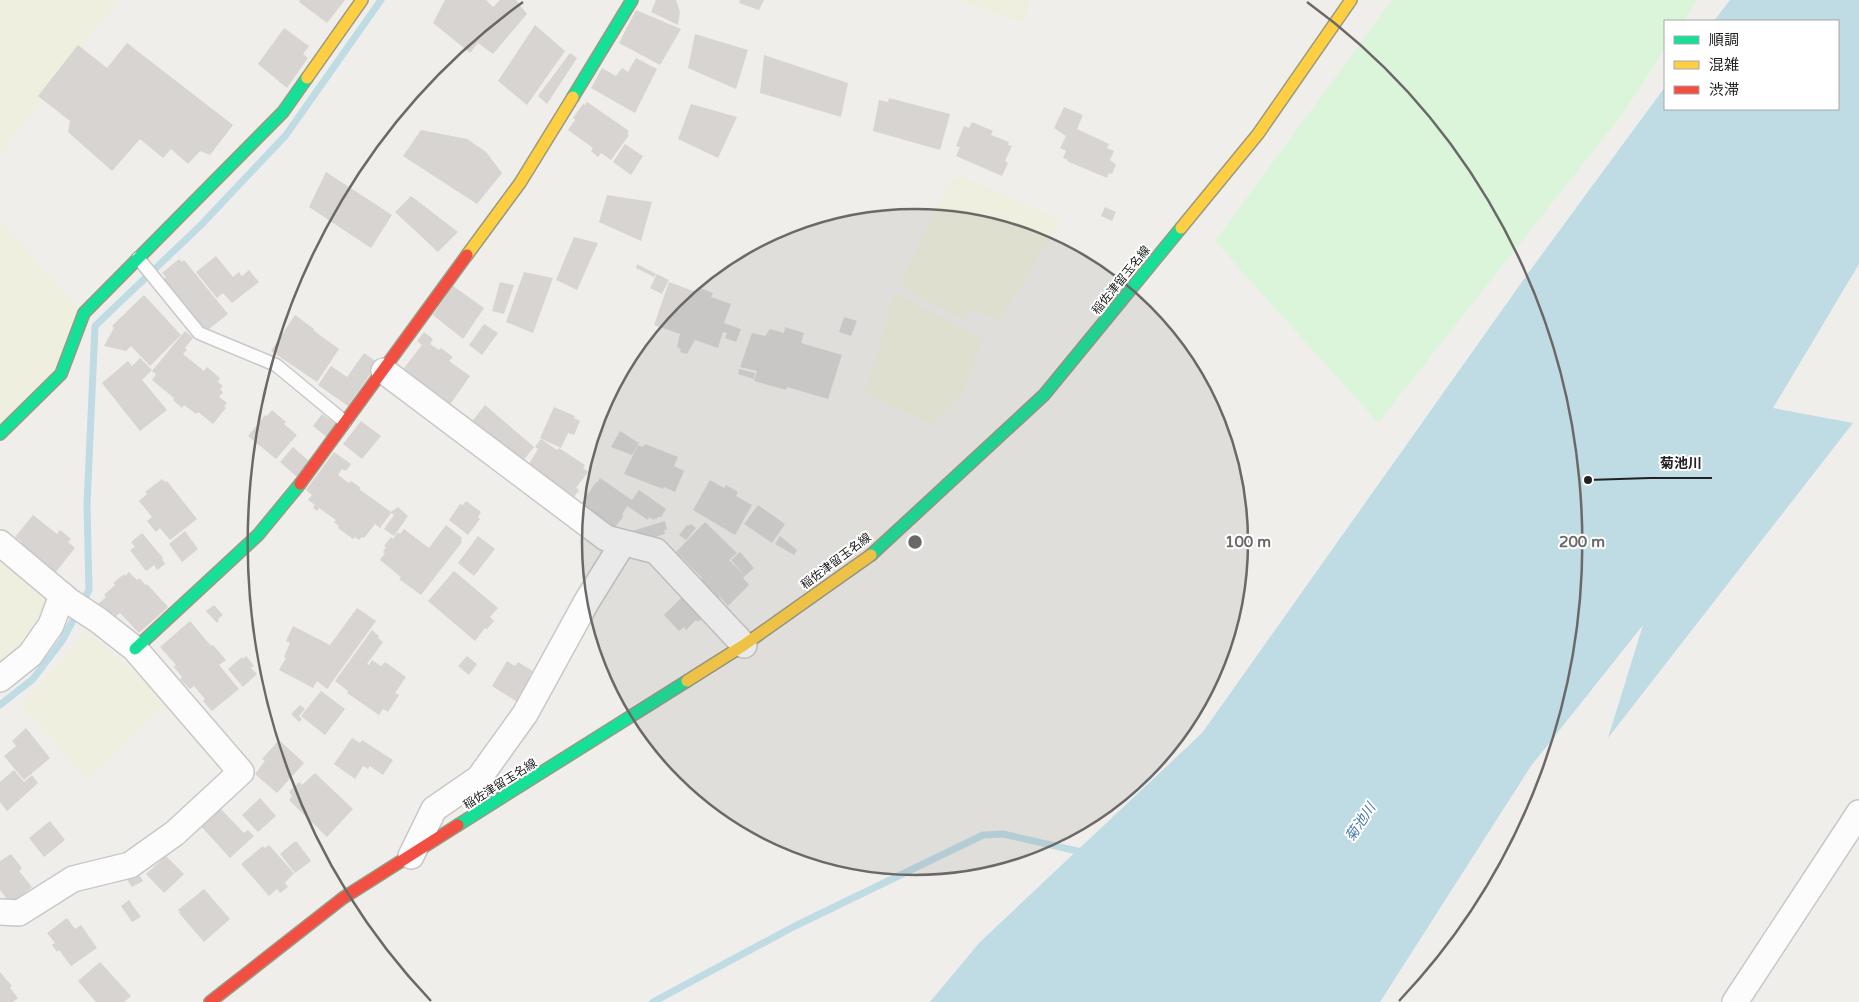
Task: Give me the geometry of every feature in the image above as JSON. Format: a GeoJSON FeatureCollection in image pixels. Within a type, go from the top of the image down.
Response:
{"type":"FeatureCollection","features":[{"type":"Feature","properties":{"kind":"main road"},"geometry":{"type":"LineString","coordinates":[[0,434],[61,374],[84,313],[140,259],[283,112],[362,0]]}},
{"type":"Feature","properties":{"kind":"main road"},"geometry":{"type":"LineString","coordinates":[[134,649],[258,535],[293,493],[520,183],[632,0]]}},
{"type":"Feature","properties":{"kind":"main road","name":"稲佐津留玉名線"},"geometry":{"type":"LineString","coordinates":[[210,1002],[343,898],[744,645],[869,556],[1044,395],[1258,134],[1351,0]]}},
{"type":"Feature","properties":{"kind":"street"},"geometry":{"type":"LineString","coordinates":[[384,370],[606,538],[656,551],[744,645]]}},
{"type":"Feature","properties":{"kind":"street"},"geometry":{"type":"LineString","coordinates":[[0,543],[66,598],[98,620],[134,649],[241,772],[175,833],[130,865],[73,879],[19,913],[0,912]]}},
{"type":"Feature","properties":{"kind":"street"},"geometry":{"type":"LineString","coordinates":[[412,856],[434,809],[480,778],[525,714],[586,601],[623,543]]}},
{"type":"Feature","properties":{"kind":"street"},"geometry":{"type":"LineString","coordinates":[[0,679],[30,655],[51,625],[66,598]]}},
{"type":"Feature","properties":{"kind":"street"},"geometry":{"type":"LineString","coordinates":[[1736,1002],[1859,814]]}},
{"type":"Feature","properties":{"kind":"lane"},"geometry":{"type":"LineString","coordinates":[[140,259],[199,334],[276,365],[345,422]]}},
{"type":"Feature","properties":{"kind":"green space"},"geometry":{"type":"Polygon","coordinates":[[[0,0],[119,0],[0,154],[0,0]]]}},
{"type":"Feature","properties":{"kind":"green space"},"geometry":{"type":"Polygon","coordinates":[[[957,0],[1029,0],[1025,23],[957,0]]]}},
{"type":"Feature","properties":{"kind":"green space"},"geometry":{"type":"Polygon","coordinates":[[[1392,0],[1698,0],[1685,20],[1664,20],[1664,51],[1624,112],[1378,423],[1215,241],[1392,0]]]}},
{"type":"Feature","properties":{"kind":"green space"},"geometry":{"type":"Polygon","coordinates":[[[962,176],[1061,220],[1000,320],[969,309],[963,320],[899,285],[949,182],[962,176]]]}},
{"type":"Feature","properties":{"kind":"green space"},"geometry":{"type":"Polygon","coordinates":[[[0,221],[84,313],[61,374],[0,434],[0,221]]]}},
{"type":"Feature","properties":{"kind":"green space"},"geometry":{"type":"Polygon","coordinates":[[[895,292],[983,340],[962,395],[932,425],[865,393],[895,292]]]}},
{"type":"Feature","properties":{"kind":"green space"},"geometry":{"type":"Polygon","coordinates":[[[0,543],[62,595],[0,679],[0,543]]]}},
{"type":"Feature","properties":{"kind":"green space"},"geometry":{"type":"Polygon","coordinates":[[[86,631],[169,701],[88,779],[21,706],[86,631]]]}},
{"type":"Feature","properties":{"kind":"water"},"geometry":{"type":"Polygon","coordinates":[[[1730,0],[1859,0],[1859,264],[1773,408],[1853,423],[1608,738],[1643,625],[1531,766],[1380,1002],[930,1002],[980,942],[1202,733],[1529,272],[1664,88],[1664,110],[1839,110],[1839,20],[1715,20],[1730,0]]]}},
{"type":"Feature","properties":{"kind":"building"},"geometry":{"type":"Polygon","coordinates":[[[300,0],[345,0],[327,23],[299,2],[300,0]]]}},
{"type":"Feature","properties":{"kind":"building"},"geometry":{"type":"Polygon","coordinates":[[[445,0],[486,0],[493,7],[500,0],[516,0],[527,14],[493,54],[478,43],[470,53],[433,23],[445,0]]]}},
{"type":"Feature","properties":{"kind":"building"},"geometry":{"type":"Polygon","coordinates":[[[656,0],[676,0],[680,12],[678,25],[651,12],[656,0]]]}},
{"type":"Feature","properties":{"kind":"building"},"geometry":{"type":"Polygon","coordinates":[[[740,0],[764,0],[759,10],[739,3],[740,0]]]}},
{"type":"Feature","properties":{"kind":"building"},"geometry":{"type":"Polygon","coordinates":[[[636,10],[681,29],[660,65],[619,43],[636,10]]]}},
{"type":"Feature","properties":{"kind":"building"},"geometry":{"type":"Polygon","coordinates":[[[535,25],[565,51],[527,105],[498,81],[535,25]]]}},
{"type":"Feature","properties":{"kind":"building"},"geometry":{"type":"Polygon","coordinates":[[[284,28],[309,46],[303,54],[308,58],[287,88],[258,64],[284,28]]]}},
{"type":"Feature","properties":{"kind":"building"},"geometry":{"type":"Polygon","coordinates":[[[695,34],[748,50],[736,89],[688,68],[695,34]]]}},
{"type":"Feature","properties":{"kind":"building"},"geometry":{"type":"Polygon","coordinates":[[[127,43],[233,125],[210,155],[200,151],[188,164],[171,149],[163,158],[140,139],[112,171],[68,132],[70,121],[38,96],[78,45],[107,68],[127,43]]]}},
{"type":"Feature","properties":{"kind":"building"},"geometry":{"type":"Polygon","coordinates":[[[570,53],[577,58],[547,104],[538,96],[570,53]]]}},
{"type":"Feature","properties":{"kind":"building"},"geometry":{"type":"Polygon","coordinates":[[[764,55],[848,83],[841,117],[760,93],[764,55]]]}},
{"type":"Feature","properties":{"kind":"building"},"geometry":{"type":"Polygon","coordinates":[[[636,58],[657,69],[635,113],[591,88],[602,68],[616,76],[622,68],[628,72],[636,58]]]}},
{"type":"Feature","properties":{"kind":"building"},"geometry":{"type":"Polygon","coordinates":[[[889,98],[950,114],[940,150],[873,131],[879,100],[888,102],[889,98]]]}},
{"type":"Feature","properties":{"kind":"building"},"geometry":{"type":"Polygon","coordinates":[[[587,102],[629,131],[627,134],[629,135],[611,160],[601,153],[598,157],[591,151],[593,148],[568,130],[575,120],[573,118],[583,104],[585,105],[587,102]]]}},
{"type":"Feature","properties":{"kind":"building"},"geometry":{"type":"Polygon","coordinates":[[[691,104],[737,117],[718,158],[678,139],[691,104]]]}},
{"type":"Feature","properties":{"kind":"building"},"geometry":{"type":"Polygon","coordinates":[[[1064,107],[1083,115],[1077,129],[1109,144],[1107,148],[1114,151],[1110,160],[1116,165],[1112,174],[1109,173],[1107,178],[1063,158],[1066,151],[1060,148],[1066,136],[1054,128],[1064,107]]]}},
{"type":"Feature","properties":{"kind":"building"},"geometry":{"type":"Polygon","coordinates":[[[972,122],[993,131],[991,135],[1009,142],[1008,145],[1012,146],[1005,161],[1008,163],[1002,176],[956,156],[960,147],[956,146],[964,126],[969,128],[972,122]]]}},
{"type":"Feature","properties":{"kind":"building"},"geometry":{"type":"Polygon","coordinates":[[[421,130],[467,139],[486,152],[502,173],[477,204],[403,156],[421,130]]]}},
{"type":"Feature","properties":{"kind":"building"},"geometry":{"type":"Polygon","coordinates":[[[625,144],[643,156],[631,175],[613,162],[625,144]]]}},
{"type":"Feature","properties":{"kind":"building"},"geometry":{"type":"Polygon","coordinates":[[[326,172],[392,215],[371,248],[309,207],[326,172]]]}},
{"type":"Feature","properties":{"kind":"building"},"geometry":{"type":"Polygon","coordinates":[[[607,195],[652,202],[641,241],[599,222],[607,195]]]}},
{"type":"Feature","properties":{"kind":"building"},"geometry":{"type":"Polygon","coordinates":[[[411,196],[458,232],[438,252],[395,212],[411,196]]]}},
{"type":"Feature","properties":{"kind":"building"},"geometry":{"type":"Polygon","coordinates":[[[1105,207],[1116,212],[1112,221],[1101,216],[1105,207]]]}},
{"type":"Feature","properties":{"kind":"building"},"geometry":{"type":"Polygon","coordinates":[[[574,237],[598,243],[577,290],[556,280],[574,237]]]}},
{"type":"Feature","properties":{"kind":"building"},"geometry":{"type":"Polygon","coordinates":[[[216,256],[233,277],[239,272],[242,276],[249,270],[259,282],[232,303],[223,293],[217,298],[196,272],[216,256]]]}},
{"type":"Feature","properties":{"kind":"building"},"geometry":{"type":"Polygon","coordinates":[[[179,259],[182,262],[184,260],[228,314],[204,333],[161,281],[166,277],[162,273],[179,259]]]}},
{"type":"Feature","properties":{"kind":"building"},"geometry":{"type":"Polygon","coordinates":[[[637,264],[656,274],[654,277],[636,268],[637,264]]]}},
{"type":"Feature","properties":{"kind":"building"},"geometry":{"type":"Polygon","coordinates":[[[524,272],[553,278],[533,333],[506,322],[524,272]]]}},
{"type":"Feature","properties":{"kind":"building"},"geometry":{"type":"Polygon","coordinates":[[[657,274],[669,280],[662,294],[650,288],[657,274]]]}},
{"type":"Feature","properties":{"kind":"building"},"geometry":{"type":"Polygon","coordinates":[[[500,282],[514,285],[504,314],[492,311],[500,282]]]}},
{"type":"Feature","properties":{"kind":"building"},"geometry":{"type":"Polygon","coordinates":[[[669,282],[696,292],[698,287],[713,293],[711,297],[731,304],[724,323],[741,329],[736,342],[725,338],[727,333],[723,332],[718,348],[695,340],[687,354],[680,352],[681,349],[677,347],[680,334],[654,325],[669,282]]]}},
{"type":"Feature","properties":{"kind":"building"},"geometry":{"type":"Polygon","coordinates":[[[453,286],[484,308],[463,339],[433,315],[453,286]]]}},
{"type":"Feature","properties":{"kind":"building"},"geometry":{"type":"Polygon","coordinates":[[[144,295],[181,335],[150,366],[131,346],[126,351],[104,346],[114,328],[112,326],[144,295]]]}},
{"type":"Feature","properties":{"kind":"building"},"geometry":{"type":"Polygon","coordinates":[[[295,315],[339,349],[317,382],[271,351],[295,315]]]}},
{"type":"Feature","properties":{"kind":"building"},"geometry":{"type":"Polygon","coordinates":[[[844,317],[857,321],[851,336],[839,332],[844,317]]]}},
{"type":"Feature","properties":{"kind":"building"},"geometry":{"type":"Polygon","coordinates":[[[484,324],[498,333],[482,355],[469,345],[484,324]]]}},
{"type":"Feature","properties":{"kind":"building"},"geometry":{"type":"Polygon","coordinates":[[[785,327],[804,333],[801,343],[842,355],[828,399],[787,387],[786,390],[754,381],[757,371],[740,367],[752,333],[765,336],[770,329],[784,333],[785,327]]]}},
{"type":"Feature","properties":{"kind":"building"},"geometry":{"type":"Polygon","coordinates":[[[185,331],[193,338],[183,354],[204,371],[207,367],[220,378],[218,382],[223,386],[220,389],[223,392],[219,397],[227,403],[224,406],[226,408],[213,424],[198,412],[196,414],[184,405],[182,408],[173,400],[174,398],[152,380],[156,374],[152,371],[185,331]]]}},
{"type":"Feature","properties":{"kind":"building"},"geometry":{"type":"Polygon","coordinates":[[[424,332],[433,339],[430,344],[439,350],[441,348],[453,357],[449,361],[470,376],[449,406],[405,373],[407,371],[404,368],[422,345],[417,341],[424,332]]]}},
{"type":"Feature","properties":{"kind":"building"},"geometry":{"type":"Polygon","coordinates":[[[364,353],[378,363],[348,406],[318,385],[331,366],[347,377],[364,353]]]}},
{"type":"Feature","properties":{"kind":"building"},"geometry":{"type":"Polygon","coordinates":[[[140,358],[152,370],[142,380],[167,410],[140,431],[102,383],[128,361],[132,366],[140,358]]]}},
{"type":"Feature","properties":{"kind":"building"},"geometry":{"type":"Polygon","coordinates":[[[739,369],[755,373],[754,379],[738,374],[739,369]]]}},
{"type":"Feature","properties":{"kind":"building"},"geometry":{"type":"Polygon","coordinates":[[[485,405],[534,447],[520,465],[469,425],[485,405]]]}},
{"type":"Feature","properties":{"kind":"building"},"geometry":{"type":"Polygon","coordinates":[[[554,407],[575,416],[574,418],[580,421],[574,435],[568,433],[561,448],[540,438],[554,407]]]}},
{"type":"Feature","properties":{"kind":"building"},"geometry":{"type":"Polygon","coordinates":[[[272,410],[297,435],[276,459],[248,436],[265,415],[267,416],[272,410]]]}},
{"type":"Feature","properties":{"kind":"building"},"geometry":{"type":"Polygon","coordinates":[[[322,414],[337,425],[328,438],[313,426],[322,414]]]}},
{"type":"Feature","properties":{"kind":"building"},"geometry":{"type":"Polygon","coordinates":[[[361,421],[381,436],[362,459],[343,444],[361,421]]]}},
{"type":"Feature","properties":{"kind":"building"},"geometry":{"type":"Polygon","coordinates":[[[620,431],[639,443],[632,455],[611,447],[620,431]]]}},
{"type":"Feature","properties":{"kind":"building"},"geometry":{"type":"Polygon","coordinates":[[[541,439],[585,465],[583,468],[588,472],[576,488],[579,490],[571,501],[526,472],[538,449],[535,447],[541,439]]]}},
{"type":"Feature","properties":{"kind":"building"},"geometry":{"type":"Polygon","coordinates":[[[645,444],[678,457],[674,466],[684,471],[675,492],[624,474],[638,445],[643,447],[645,444]]]}},
{"type":"Feature","properties":{"kind":"building"},"geometry":{"type":"Polygon","coordinates":[[[293,447],[310,462],[297,477],[280,462],[293,447]]]}},
{"type":"Feature","properties":{"kind":"building"},"geometry":{"type":"Polygon","coordinates":[[[334,452],[351,464],[346,471],[342,469],[338,475],[349,483],[351,481],[391,512],[398,507],[408,516],[394,536],[384,529],[394,515],[391,513],[380,528],[375,524],[364,538],[362,537],[359,540],[355,537],[353,539],[338,528],[339,526],[334,522],[336,520],[319,508],[317,511],[313,508],[315,505],[308,500],[312,495],[306,490],[334,452]]]}},
{"type":"Feature","properties":{"kind":"building"},"geometry":{"type":"Polygon","coordinates":[[[600,478],[632,500],[639,490],[666,509],[661,517],[654,520],[649,517],[648,520],[627,506],[622,515],[624,516],[615,527],[608,522],[606,525],[579,507],[600,478]]]}},
{"type":"Feature","properties":{"kind":"building"},"geometry":{"type":"Polygon","coordinates":[[[162,479],[165,482],[167,481],[197,519],[170,540],[160,528],[156,532],[147,521],[152,517],[139,501],[147,494],[145,492],[162,479]]]}},
{"type":"Feature","properties":{"kind":"building"},"geometry":{"type":"Polygon","coordinates":[[[710,480],[724,488],[726,485],[738,492],[736,496],[752,505],[735,535],[693,510],[710,480]]]}},
{"type":"Feature","properties":{"kind":"building"},"geometry":{"type":"Polygon","coordinates":[[[466,501],[481,512],[478,517],[480,519],[468,535],[449,520],[460,504],[463,505],[466,501]]]}},
{"type":"Feature","properties":{"kind":"building"},"geometry":{"type":"Polygon","coordinates":[[[758,505],[785,524],[772,543],[744,524],[758,505]]]}},
{"type":"Feature","properties":{"kind":"building"},"geometry":{"type":"Polygon","coordinates":[[[33,515],[57,534],[60,530],[71,539],[68,542],[75,548],[55,573],[18,546],[22,542],[15,537],[33,515]]]}},
{"type":"Feature","properties":{"kind":"building"},"geometry":{"type":"Polygon","coordinates":[[[665,521],[667,530],[664,530],[665,534],[645,540],[634,540],[632,531],[665,521]]]}},
{"type":"Feature","properties":{"kind":"building"},"geometry":{"type":"Polygon","coordinates":[[[705,522],[737,553],[729,560],[745,576],[743,578],[749,585],[728,606],[720,597],[717,600],[699,581],[702,578],[676,552],[705,522]]]}},
{"type":"Feature","properties":{"kind":"building"},"geometry":{"type":"Polygon","coordinates":[[[691,524],[696,528],[686,540],[679,535],[687,525],[691,524]]]}},
{"type":"Feature","properties":{"kind":"building"},"geometry":{"type":"Polygon","coordinates":[[[446,525],[462,538],[462,542],[421,595],[399,579],[401,577],[380,560],[385,553],[383,552],[386,547],[384,546],[398,532],[400,534],[404,529],[429,548],[446,525]]]}},
{"type":"Feature","properties":{"kind":"building"},"geometry":{"type":"Polygon","coordinates":[[[185,531],[198,549],[182,562],[169,544],[185,531]]]}},
{"type":"Feature","properties":{"kind":"building"},"geometry":{"type":"Polygon","coordinates":[[[142,533],[163,558],[165,564],[157,570],[154,565],[146,571],[130,550],[135,547],[131,542],[142,533]]]}},
{"type":"Feature","properties":{"kind":"building"},"geometry":{"type":"Polygon","coordinates":[[[478,536],[495,549],[474,576],[458,563],[478,536]]]}},
{"type":"Feature","properties":{"kind":"building"},"geometry":{"type":"Polygon","coordinates":[[[780,536],[797,550],[794,555],[775,544],[780,536]]]}},
{"type":"Feature","properties":{"kind":"building"},"geometry":{"type":"Polygon","coordinates":[[[740,552],[754,568],[745,576],[731,560],[740,552]]]}},
{"type":"Feature","properties":{"kind":"building"},"geometry":{"type":"Polygon","coordinates":[[[454,571],[498,608],[490,617],[494,621],[487,629],[485,628],[475,641],[428,601],[454,571]]]}},
{"type":"Feature","properties":{"kind":"building"},"geometry":{"type":"Polygon","coordinates":[[[129,572],[137,580],[139,578],[147,584],[168,607],[139,633],[120,613],[111,620],[97,605],[115,585],[113,583],[129,572]]]}},
{"type":"Feature","properties":{"kind":"building"},"geometry":{"type":"Polygon","coordinates":[[[683,596],[706,614],[698,622],[696,620],[686,630],[684,627],[679,631],[664,615],[683,596]]]}},
{"type":"Feature","properties":{"kind":"building"},"geometry":{"type":"Polygon","coordinates":[[[214,605],[223,615],[218,619],[217,623],[206,611],[214,605]]]}},
{"type":"Feature","properties":{"kind":"building"},"geometry":{"type":"Polygon","coordinates":[[[357,608],[376,621],[327,689],[317,681],[313,688],[279,670],[286,658],[284,657],[290,643],[286,641],[293,626],[330,645],[357,608]]]}},
{"type":"Feature","properties":{"kind":"building"},"geometry":{"type":"Polygon","coordinates":[[[190,621],[211,646],[213,645],[226,660],[219,665],[239,689],[212,711],[194,686],[190,689],[180,679],[182,677],[174,667],[176,665],[160,647],[190,621]]]}},
{"type":"Feature","properties":{"kind":"building"},"geometry":{"type":"Polygon","coordinates":[[[372,630],[383,642],[367,664],[369,665],[372,660],[381,666],[385,662],[406,677],[395,693],[399,695],[388,712],[383,709],[379,715],[347,693],[348,691],[335,681],[372,630]]]}},
{"type":"Feature","properties":{"kind":"building"},"geometry":{"type":"Polygon","coordinates":[[[246,656],[254,666],[251,668],[257,674],[243,687],[228,669],[242,657],[243,659],[246,656]]]}},
{"type":"Feature","properties":{"kind":"building"},"geometry":{"type":"Polygon","coordinates":[[[467,656],[477,664],[469,675],[458,666],[467,656]]]}},
{"type":"Feature","properties":{"kind":"building"},"geometry":{"type":"Polygon","coordinates":[[[507,661],[515,666],[518,662],[533,671],[529,676],[537,681],[522,705],[492,686],[507,661]]]}},
{"type":"Feature","properties":{"kind":"building"},"geometry":{"type":"Polygon","coordinates":[[[321,691],[345,709],[325,735],[301,716],[321,691]]]}},
{"type":"Feature","properties":{"kind":"building"},"geometry":{"type":"Polygon","coordinates":[[[300,705],[305,709],[299,716],[302,719],[299,722],[291,714],[300,705]]]}},
{"type":"Feature","properties":{"kind":"building"},"geometry":{"type":"Polygon","coordinates":[[[26,728],[50,758],[24,780],[4,756],[16,746],[12,741],[26,728]]]}},
{"type":"Feature","properties":{"kind":"building"},"geometry":{"type":"Polygon","coordinates":[[[352,738],[360,743],[362,740],[393,760],[383,775],[370,766],[368,769],[363,766],[355,779],[334,764],[352,738]]]}},
{"type":"Feature","properties":{"kind":"building"},"geometry":{"type":"Polygon","coordinates":[[[279,740],[304,763],[277,793],[255,774],[265,761],[262,759],[279,740]]]}},
{"type":"Feature","properties":{"kind":"building"},"geometry":{"type":"Polygon","coordinates":[[[14,770],[24,782],[32,775],[38,783],[7,811],[0,802],[0,782],[14,770]]]}},
{"type":"Feature","properties":{"kind":"building"},"geometry":{"type":"Polygon","coordinates":[[[315,773],[353,809],[327,837],[289,800],[292,796],[289,792],[299,782],[302,785],[315,773]]]}},
{"type":"Feature","properties":{"kind":"building"},"geometry":{"type":"Polygon","coordinates":[[[260,798],[276,816],[258,832],[242,815],[260,798]]]}},
{"type":"Feature","properties":{"kind":"building"},"geometry":{"type":"Polygon","coordinates":[[[216,804],[244,833],[248,830],[254,836],[230,858],[197,822],[216,804]]]}},
{"type":"Feature","properties":{"kind":"building"},"geometry":{"type":"Polygon","coordinates":[[[50,821],[65,840],[44,857],[29,838],[50,821]]]}},
{"type":"Feature","properties":{"kind":"building"},"geometry":{"type":"Polygon","coordinates":[[[294,842],[297,842],[311,861],[295,873],[280,854],[294,842]]]}},
{"type":"Feature","properties":{"kind":"building"},"geometry":{"type":"Polygon","coordinates":[[[269,845],[294,873],[285,883],[288,887],[280,893],[277,889],[269,896],[241,864],[263,846],[265,848],[269,845]]]}},
{"type":"Feature","properties":{"kind":"building"},"geometry":{"type":"Polygon","coordinates":[[[11,854],[22,868],[19,871],[32,887],[11,904],[0,890],[0,861],[11,854]]]}},
{"type":"Feature","properties":{"kind":"building"},"geometry":{"type":"Polygon","coordinates":[[[166,856],[184,874],[164,893],[146,874],[166,856]]]}},
{"type":"Feature","properties":{"kind":"building"},"geometry":{"type":"Polygon","coordinates":[[[137,872],[143,881],[132,887],[126,878],[137,872]]]}},
{"type":"Feature","properties":{"kind":"building"},"geometry":{"type":"Polygon","coordinates":[[[204,889],[230,919],[204,942],[178,910],[204,889]]]}},
{"type":"Feature","properties":{"kind":"building"},"geometry":{"type":"Polygon","coordinates":[[[129,900],[141,917],[132,922],[121,906],[129,900]]]}},
{"type":"Feature","properties":{"kind":"building"},"geometry":{"type":"Polygon","coordinates":[[[67,918],[75,929],[81,925],[97,948],[71,966],[59,950],[57,952],[52,945],[55,943],[47,933],[67,918]]]}},
{"type":"Feature","properties":{"kind":"building"},"geometry":{"type":"Polygon","coordinates":[[[100,962],[131,996],[124,1002],[96,1002],[78,981],[100,962]]]}},
{"type":"Feature","properties":{"kind":"building"},"geometry":{"type":"Polygon","coordinates":[[[0,972],[12,986],[10,988],[18,998],[13,1002],[0,1002],[0,972]]]}},
{"type":"Feature","properties":{"kind":"waterway"},"geometry":{"type":"LineString","coordinates":[[0,705],[33,679],[62,641],[89,590],[87,505],[95,326],[201,225],[286,135],[381,0]]}},
{"type":"Feature","properties":{"kind":"waterway"},"geometry":{"type":"LineString","coordinates":[[653,1002],[795,926],[983,835],[1003,834],[1086,853]]}},
{"type":"Feature","properties":{"kind":"traffic: fast"},"geometry":{"type":"LineString","coordinates":[[573,97],[632,0]]}},
{"type":"Feature","properties":{"kind":"traffic: fast"},"geometry":{"type":"LineString","coordinates":[[0,434],[61,374],[84,313],[283,112],[307,78]]}},
{"type":"Feature","properties":{"kind":"traffic: fast"},"geometry":{"type":"LineString","coordinates":[[871,555],[1044,395],[1181,228]]}},
{"type":"Feature","properties":{"kind":"traffic: fast"},"geometry":{"type":"LineString","coordinates":[[135,649],[258,535],[300,484]]}},
{"type":"Feature","properties":{"kind":"traffic: fast"},"geometry":{"type":"LineString","coordinates":[[458,825],[687,681]]}},
{"type":"Feature","properties":{"kind":"traffic: slow"},"geometry":{"type":"LineString","coordinates":[[307,78],[362,0]]}},
{"type":"Feature","properties":{"kind":"traffic: slow"},"geometry":{"type":"LineString","coordinates":[[1181,228],[1258,134],[1351,0]]}},
{"type":"Feature","properties":{"kind":"traffic: slow"},"geometry":{"type":"LineString","coordinates":[[467,255],[520,183],[573,97]]}},
{"type":"Feature","properties":{"kind":"traffic: slow"},"geometry":{"type":"LineString","coordinates":[[687,681],[744,645],[871,555]]}},
{"type":"Feature","properties":{"kind":"traffic: jam"},"geometry":{"type":"LineString","coordinates":[[300,484],[467,255]]}},
{"type":"Feature","properties":{"kind":"traffic: jam"},"geometry":{"type":"LineString","coordinates":[[210,1002],[343,898],[458,825]]}},
{"type":"Feature","properties":{"kind":"place","name":"菊池川"},"geometry":{"type":"Point","coordinates":[1588,480]}}]}
